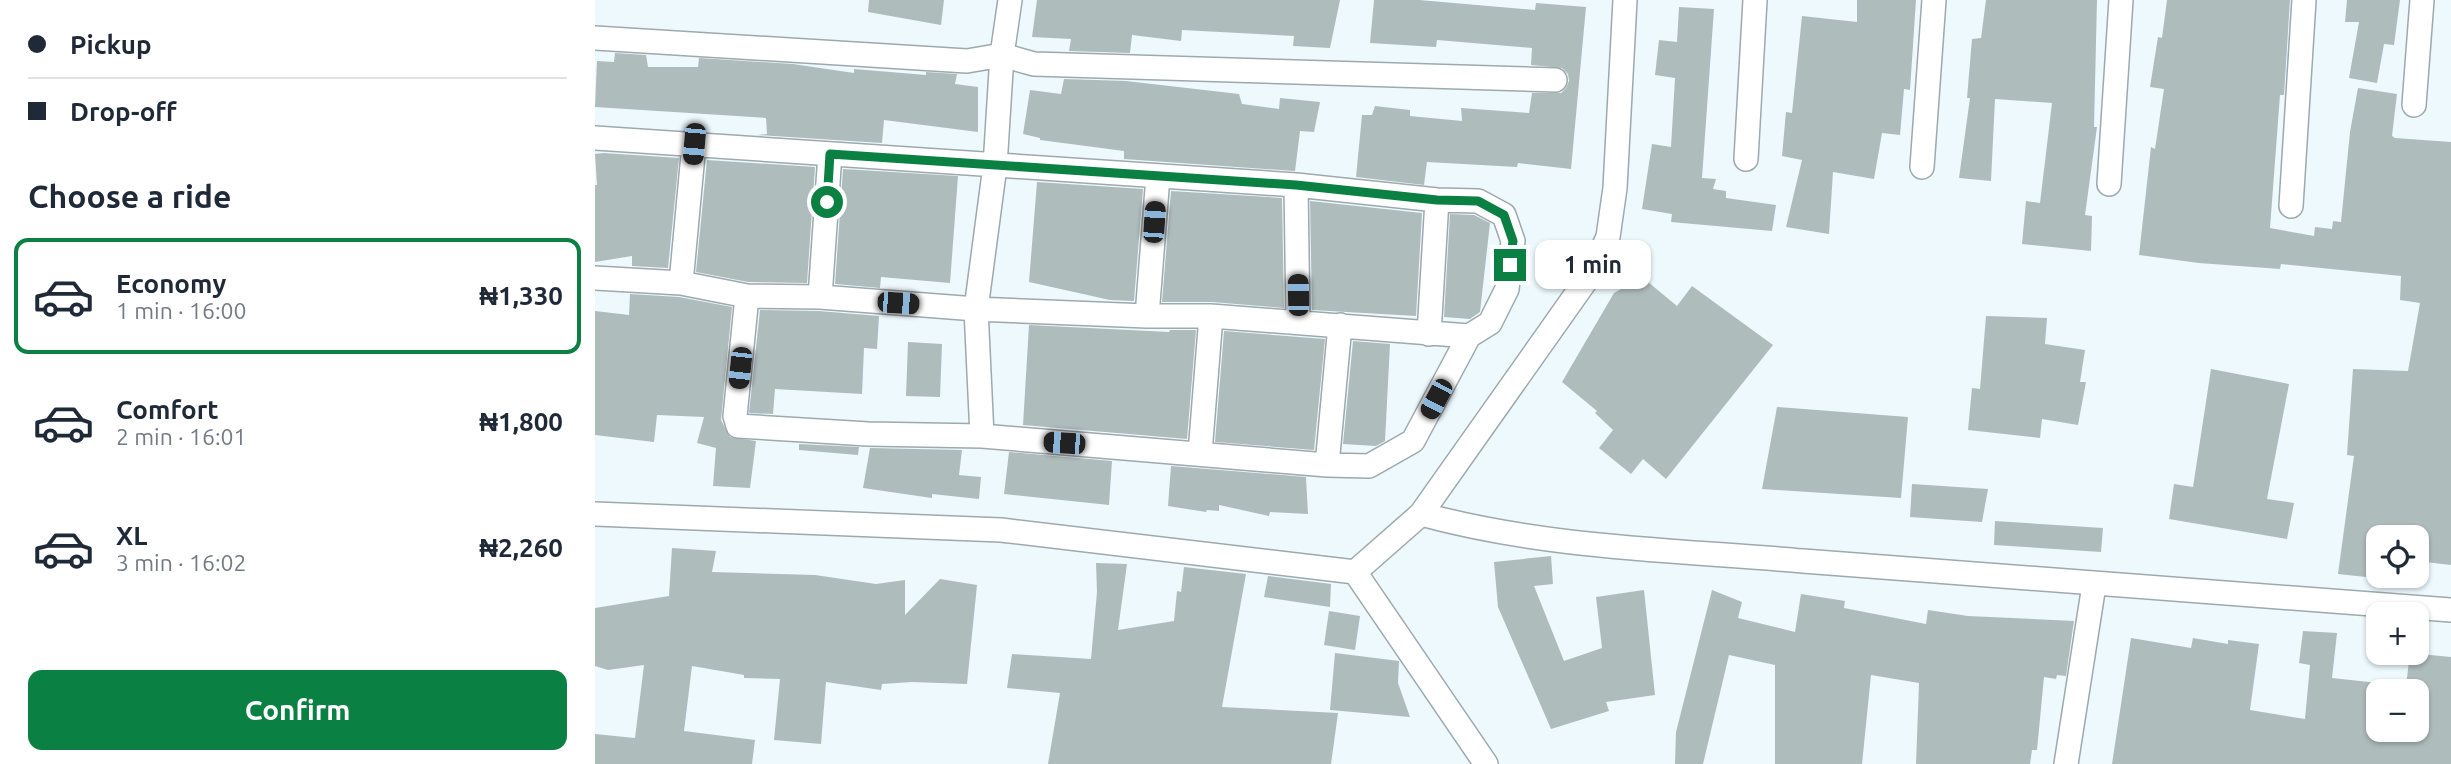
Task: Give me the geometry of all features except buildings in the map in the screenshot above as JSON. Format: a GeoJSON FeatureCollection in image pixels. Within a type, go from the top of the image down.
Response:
{"type":"FeatureCollection","features":[{"type":"Feature","properties":{"kind":"street"},"geometry":{"type":"LineString","coordinates":[[982,436],[976,309],[995,166],[1002,55],[1010,0]]}},
{"type":"Feature","properties":{"kind":"street"},"geometry":{"type":"LineString","coordinates":[[595,514],[1002,530],[1355,572],[1421,514],[1592,272],[1608,237],[1615,188],[1625,0]]}},
{"type":"Feature","properties":{"kind":"street"},"geometry":{"type":"LineString","coordinates":[[1746,159],[1755,0]]}},
{"type":"Feature","properties":{"kind":"street"},"geometry":{"type":"LineString","coordinates":[[1922,167],[1934,0]]}},
{"type":"Feature","properties":{"kind":"street"},"geometry":{"type":"LineString","coordinates":[[2109,184],[2121,0]]}},
{"type":"Feature","properties":{"kind":"street"},"geometry":{"type":"LineString","coordinates":[[2291,206],[2304,0]]}},
{"type":"Feature","properties":{"kind":"street"},"geometry":{"type":"LineString","coordinates":[[2414,105],[2422,0]]}},
{"type":"Feature","properties":{"kind":"street"},"geometry":{"type":"LineString","coordinates":[[595,38],[967,61],[1002,55],[1034,64],[1555,80]]}},
{"type":"Feature","properties":{"kind":"street"},"geometry":{"type":"LineString","coordinates":[[595,138],[1296,185],[1437,200],[1478,201],[1504,215],[1513,241],[1507,289],[1490,323],[1469,336],[1413,442],[1369,466],[1327,465],[982,436],[868,434],[738,426],[735,416],[747,296]]}},
{"type":"Feature","properties":{"kind":"street"},"geometry":{"type":"LineString","coordinates":[[681,283],[694,144]]}},
{"type":"Feature","properties":{"kind":"street"},"geometry":{"type":"LineString","coordinates":[[820,298],[830,154]]}},
{"type":"Feature","properties":{"kind":"street"},"geometry":{"type":"LineString","coordinates":[[1147,316],[1158,176]]}},
{"type":"Feature","properties":{"kind":"street"},"geometry":{"type":"LineString","coordinates":[[1296,185],[1299,322]]}},
{"type":"Feature","properties":{"kind":"street"},"geometry":{"type":"LineString","coordinates":[[1429,334],[1437,200]]}},
{"type":"Feature","properties":{"kind":"street"},"geometry":{"type":"LineString","coordinates":[[595,278],[681,283],[747,296],[820,298],[976,309],[1211,316],[1469,336]]}},
{"type":"Feature","properties":{"kind":"street"},"geometry":{"type":"LineString","coordinates":[[1200,453],[1211,316]]}},
{"type":"Feature","properties":{"kind":"street"},"geometry":{"type":"LineString","coordinates":[[1327,465],[1340,325]]}},
{"type":"Feature","properties":{"kind":"street"},"geometry":{"type":"LineString","coordinates":[[1421,514],[1469,527],[1603,544],[2094,585],[2451,610]]}},
{"type":"Feature","properties":{"kind":"street"},"geometry":{"type":"LineString","coordinates":[[1355,572],[1486,764]]}},
{"type":"Feature","properties":{"kind":"street"},"geometry":{"type":"LineString","coordinates":[[2066,764],[2094,585]]}},
{"type":"Feature","properties":{"kind":"route"},"geometry":{"type":"LineString","coordinates":[[827,202],[830,154],[1296,185],[1437,200],[1478,201],[1504,215],[1513,241],[1510,265]]}}]}
